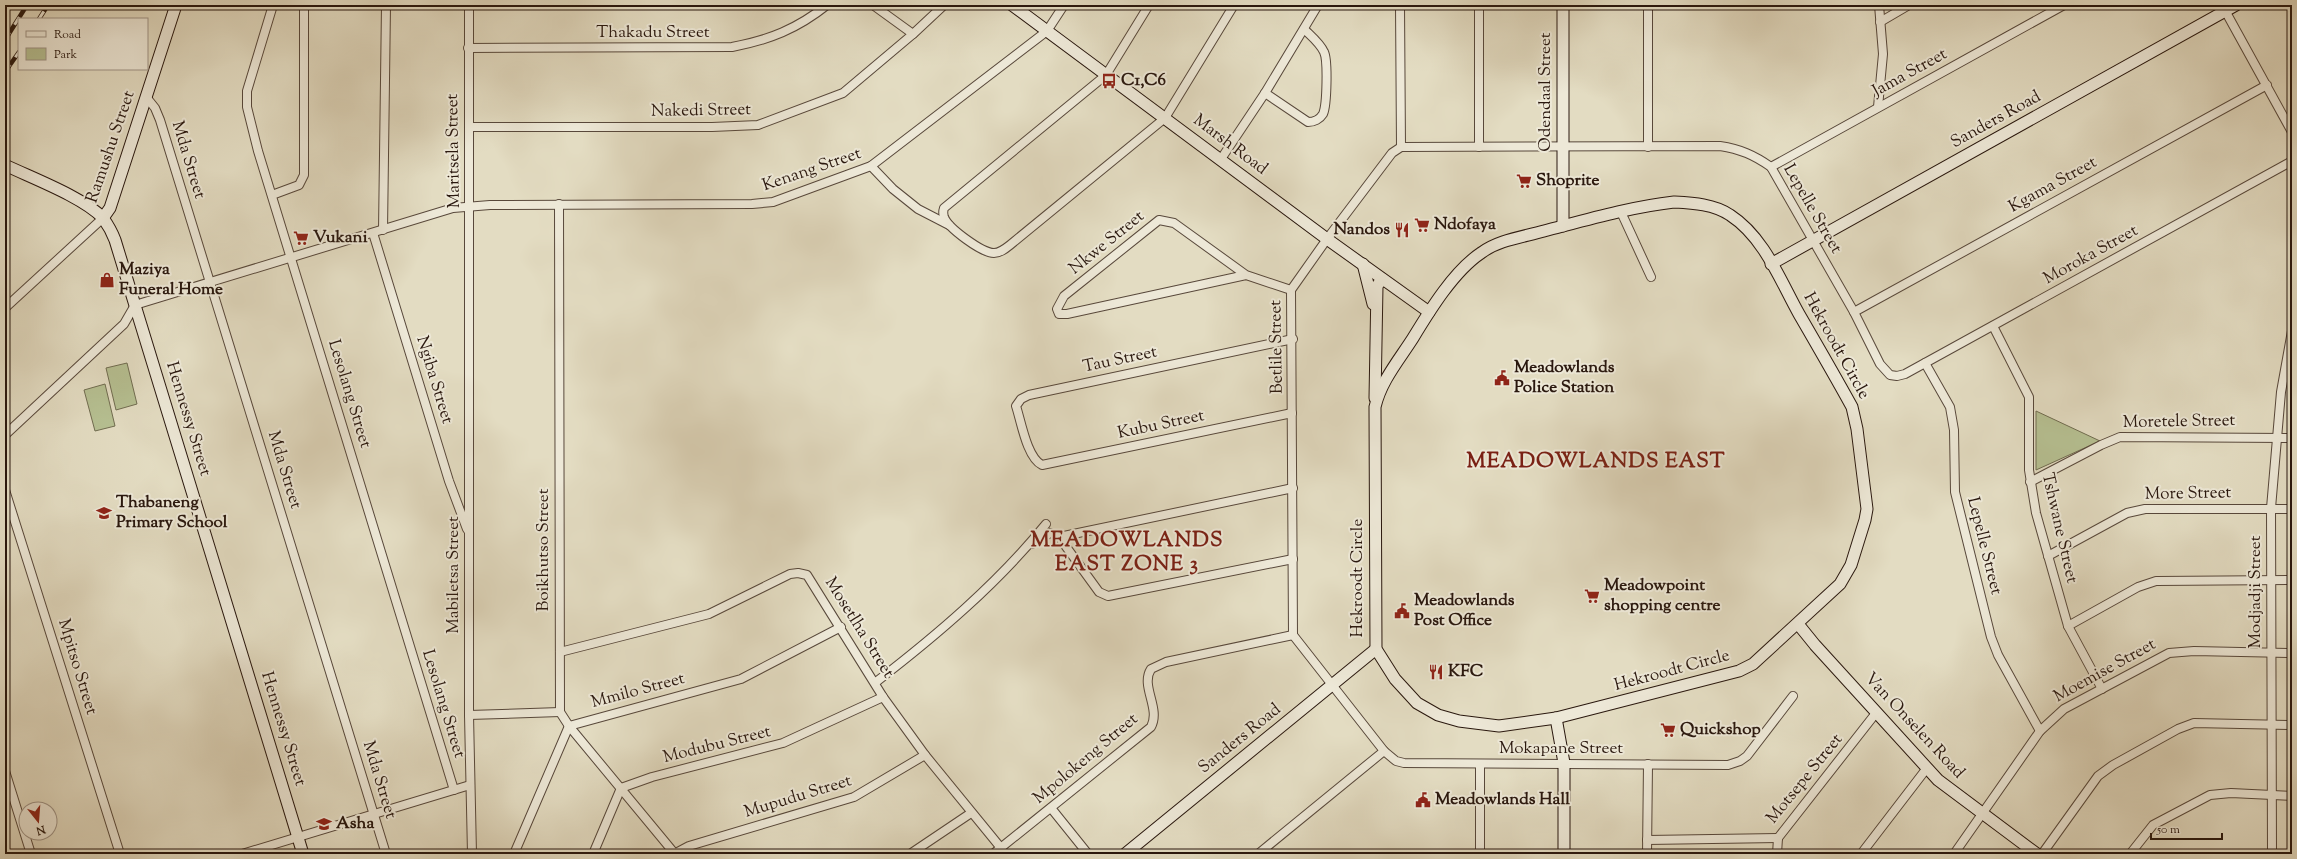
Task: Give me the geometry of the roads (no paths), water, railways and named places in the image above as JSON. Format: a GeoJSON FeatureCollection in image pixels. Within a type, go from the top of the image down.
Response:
{"type":"FeatureCollection","features":[{"type":"Feature","properties":{"kind":"street","name":"Ramushu Street"},"geometry":{"type":"LineString","coordinates":[[5,308],[103,218],[110,208],[176,5]]}},
{"type":"Feature","properties":{"kind":"street","name":"Lesolang Street"},"geometry":{"type":"LineString","coordinates":[[273,5],[247,98],[247,110],[258,151],[292,257],[454,790]]}},
{"type":"Feature","properties":{"kind":"street"},"geometry":{"type":"LineString","coordinates":[[272,195],[299,185],[304,175],[304,5]]}},
{"type":"Feature","properties":{"kind":"street"},"geometry":{"type":"LineString","coordinates":[[383,230],[386,5]]}},
{"type":"Feature","properties":{"kind":"street","name":"Maritsela Street"},"geometry":{"type":"LineString","coordinates":[[469,5],[469,296]]}},
{"type":"Feature","properties":{"kind":"street","name":"Thakadu Street"},"geometry":{"type":"LineString","coordinates":[[468,48],[732,47],[757,42],[789,31],[801,25],[827,5]]}},
{"type":"Feature","properties":{"kind":"street"},"geometry":{"type":"LineString","coordinates":[[873,5],[914,34]]}},
{"type":"Feature","properties":{"kind":"street","name":"Nakedi Street"},"geometry":{"type":"LineString","coordinates":[[468,127],[726,127],[758,125],[843,92],[914,34],[944,5]]}},
{"type":"Feature","properties":{"kind":"street","name":"Marsh Road"},"geometry":{"type":"LineString","coordinates":[[1012,5],[1327,239],[1429,312]]}},
{"type":"Feature","properties":{"kind":"street","name":"Kenang Street"},"geometry":{"type":"LineString","coordinates":[[135,306],[292,257],[469,205],[766,203],[872,166],[1047,31],[1064,5]]}},
{"type":"Feature","properties":{"kind":"street"},"geometry":{"type":"LineString","coordinates":[[950,225],[944,217],[944,208],[1106,75],[1149,5]]}},
{"type":"Feature","properties":{"kind":"street"},"geometry":{"type":"LineString","coordinates":[[872,166],[893,189],[918,209],[950,225],[977,247],[992,253],[1001,252],[1165,118],[1234,5]]}},
{"type":"Feature","properties":{"kind":"street"},"geometry":{"type":"LineString","coordinates":[[1221,159],[1265,93],[1318,5]]}},
{"type":"Feature","properties":{"kind":"street"},"geometry":{"type":"LineString","coordinates":[[1400,5],[1401,147],[1563,147]]}},
{"type":"Feature","properties":{"kind":"street"},"geometry":{"type":"LineString","coordinates":[[1479,5],[1479,147]]}},
{"type":"Feature","properties":{"kind":"street","name":"Odendaal Street"},"geometry":{"type":"LineString","coordinates":[[1563,5],[1564,226]]}},
{"type":"Feature","properties":{"kind":"street"},"geometry":{"type":"LineString","coordinates":[[1648,5],[1648,147]]}},
{"type":"Feature","properties":{"kind":"street"},"geometry":{"type":"LineString","coordinates":[[1878,107],[1883,54],[1880,5]]}},
{"type":"Feature","properties":{"kind":"street"},"geometry":{"type":"LineString","coordinates":[[1880,22],[1909,5]]}},
{"type":"Feature","properties":{"kind":"street","name":"Jama Street"},"geometry":{"type":"LineString","coordinates":[[1771,167],[2064,5]]}},
{"type":"Feature","properties":{"kind":"street","name":"Sanders Road"},"geometry":{"type":"LineString","coordinates":[[1772,264],[2224,8],[2236,5]]}},
{"type":"Feature","properties":{"kind":"street"},"geometry":{"type":"LineString","coordinates":[[2224,8],[2292,132]]}},
{"type":"Feature","properties":{"kind":"street"},"geometry":{"type":"LineString","coordinates":[[1265,93],[1308,122],[1315,121],[1323,115],[1325,102],[1326,56],[1320,46],[1304,29]]}},
{"type":"Feature","properties":{"kind":"street","name":"Kgama Street"},"geometry":{"type":"LineString","coordinates":[[1854,312],[2267,85]]}},
{"type":"Feature","properties":{"kind":"street","name":"Mda Street"},"geometry":{"type":"LineString","coordinates":[[147,98],[155,108],[160,120],[386,854]]}},
{"type":"Feature","properties":{"kind":"street","name":"Lepelle Street"},"geometry":{"type":"LineString","coordinates":[[1563,147],[1720,146],[1739,149],[1753,154],[1771,167],[1854,312],[1885,370],[1890,375],[1898,376],[1905,374]]}},
{"type":"Feature","properties":{"kind":"street","name":"Betlile Street"},"geometry":{"type":"LineString","coordinates":[[1293,635],[1293,339],[1291,290],[1384,163],[1401,147]]}},
{"type":"Feature","properties":{"kind":"street","name":"Moroka Street"},"geometry":{"type":"LineString","coordinates":[[1905,374],[2292,161]]}},
{"type":"Feature","properties":{"kind":"street","name":"Hennessy Street"},"geometry":{"type":"LineString","coordinates":[[5,165],[78,201],[103,218],[115,240],[303,854]]}},
{"type":"Feature","properties":{"kind":"street","name":"Hekroodt Circle"},"geometry":{"type":"LineString","coordinates":[[1674,202],[1691,203],[1719,209],[1730,215],[1748,230],[1772,264],[1852,407],[1857,429],[1866,496],[1866,520],[1846,576],[1828,597],[1753,664],[1739,671],[1556,718],[1499,726],[1459,722],[1438,715],[1417,704],[1406,692],[1376,649],[1375,407],[1385,380],[1429,312],[1464,268],[1480,253],[1493,246],[1564,226],[1621,212],[1674,202]]}},
{"type":"Feature","properties":{"kind":"street","name":"Boikhutso Street"},"geometry":{"type":"LineString","coordinates":[[559,204],[560,712]]}},
{"type":"Feature","properties":{"kind":"street"},"geometry":{"type":"LineString","coordinates":[[1621,212],[1651,277]]}},
{"type":"Feature","properties":{"kind":"street","name":"Nkwe Street"},"geometry":{"type":"LineString","coordinates":[[1159,220],[1174,223],[1246,275],[1067,314],[1059,314],[1057,306],[1064,296],[1159,220]]}},
{"type":"Feature","properties":{"kind":"street","name":"Ngiba Street"},"geometry":{"type":"LineString","coordinates":[[373,233],[449,481],[469,534]]}},
{"type":"Feature","properties":{"kind":"street"},"geometry":{"type":"LineString","coordinates":[[1363,264],[1377,320]]}},
{"type":"Feature","properties":{"kind":"street"},"geometry":{"type":"LineString","coordinates":[[1246,275],[1291,290]]}},
{"type":"Feature","properties":{"kind":"street"},"geometry":{"type":"LineString","coordinates":[[1375,407],[1377,286],[1382,279]]}},
{"type":"Feature","properties":{"kind":"street","name":"Mabiletsa Street"},"geometry":{"type":"LineString","coordinates":[[469,296],[469,714],[472,854]]}},
{"type":"Feature","properties":{"kind":"street"},"geometry":{"type":"LineString","coordinates":[[5,435],[124,324],[135,306]]}},
{"type":"Feature","properties":{"kind":"street","name":"Tshwane Street"},"geometry":{"type":"LineString","coordinates":[[1993,326],[2029,397],[2030,482],[2048,556],[2068,626],[2102,689]]}},
{"type":"Feature","properties":{"kind":"street","name":"Modjadji Street"},"geometry":{"type":"LineString","coordinates":[[2272,854],[2272,651],[2270,579],[2271,508],[2278,437],[2292,331]]}},
{"type":"Feature","properties":{"kind":"street","name":"Tau Street"},"geometry":{"type":"LineString","coordinates":[[1036,462],[1031,452],[1016,406],[1021,399],[1029,395],[1293,339]]}},
{"type":"Feature","properties":{"kind":"street","name":"Lepelle Street"},"geometry":{"type":"LineString","coordinates":[[1925,363],[1950,407],[1954,430],[1953,468],[1958,510],[1991,637],[1998,655],[2040,731]]}},
{"type":"Feature","properties":{"kind":"street","name":"Kubu Street"},"geometry":{"type":"LineString","coordinates":[[1036,462],[1042,465],[1292,413]]}},
{"type":"Feature","properties":{"kind":"street","name":"Moretele Street"},"geometry":{"type":"LineString","coordinates":[[2030,482],[2101,445],[2120,437],[2292,438]]}},
{"type":"Feature","properties":{"kind":"street"},"geometry":{"type":"LineString","coordinates":[[1293,488],[1059,536],[1098,592],[1105,596],[1116,596],[1293,559]]}},
{"type":"Feature","properties":{"kind":"street","name":"Mpitso Street"},"geometry":{"type":"LineString","coordinates":[[5,490],[120,854]]}},
{"type":"Feature","properties":{"kind":"street","name":"More Street"},"geometry":{"type":"LineString","coordinates":[[2048,556],[2103,525],[2135,510],[2165,508],[2292,509]]}},
{"type":"Feature","properties":{"kind":"street"},"geometry":{"type":"LineString","coordinates":[[876,682],[969,604],[1016,560],[1046,524]]}},
{"type":"Feature","properties":{"kind":"street"},"geometry":{"type":"LineString","coordinates":[[1026,548],[1050,534]]}},
{"type":"Feature","properties":{"kind":"street","name":"Mosetlha Street"},"geometry":{"type":"LineString","coordinates":[[560,652],[709,614],[794,573],[802,573],[810,578],[876,682],[883,697],[925,755],[1001,848]]}},
{"type":"Feature","properties":{"kind":"street"},"geometry":{"type":"LineString","coordinates":[[2068,626],[2138,587],[2156,581],[2292,580]]}},
{"type":"Feature","properties":{"kind":"street","name":"Van Onselen Road"},"geometry":{"type":"LineString","coordinates":[[1798,624],[1876,713],[1927,768],[1948,788],[2037,854]]}},
{"type":"Feature","properties":{"kind":"street","name":"Mmilo Street"},"geometry":{"type":"LineString","coordinates":[[569,726],[741,679],[841,627]]}},
{"type":"Feature","properties":{"kind":"street"},"geometry":{"type":"LineString","coordinates":[[1293,635],[1333,685]]}},
{"type":"Feature","properties":{"kind":"street","name":"Mpolokeng Street"},"geometry":{"type":"LineString","coordinates":[[993,854],[1151,726],[1154,711],[1148,679],[1151,670],[1166,662],[1293,635]]}},
{"type":"Feature","properties":{"kind":"street","name":"Sanders Road"},"geometry":{"type":"LineString","coordinates":[[1125,854],[1376,649]]}},
{"type":"Feature","properties":{"kind":"street","name":"Moemise Street"},"geometry":{"type":"LineString","coordinates":[[1954,854],[2040,731],[2064,709],[2160,658],[2177,652],[2292,652]]}},
{"type":"Feature","properties":{"kind":"street","name":"Mokapane Street"},"geometry":{"type":"LineString","coordinates":[[1333,685],[1384,751],[1396,761],[1404,763],[1480,765],[1564,763],[1728,765],[1740,761],[1758,743],[1793,696]]}},
{"type":"Feature","properties":{"kind":"street","name":"Modubu Street"},"geometry":{"type":"LineString","coordinates":[[621,788],[652,777],[783,744],[883,697]]}},
{"type":"Feature","properties":{"kind":"street"},"geometry":{"type":"LineString","coordinates":[[469,714],[560,712],[569,726],[675,854]]}},
{"type":"Feature","properties":{"kind":"street","name":"Motsepe Street"},"geometry":{"type":"LineString","coordinates":[[1647,840],[1778,838],[1876,713]]}},
{"type":"Feature","properties":{"kind":"street"},"geometry":{"type":"LineString","coordinates":[[1556,718],[1564,763],[1564,854]]}},
{"type":"Feature","properties":{"kind":"street"},"geometry":{"type":"LineString","coordinates":[[2042,854],[2098,776],[2113,765],[2188,725],[2272,723],[2292,725]]}},
{"type":"Feature","properties":{"kind":"street"},"geometry":{"type":"LineString","coordinates":[[514,854],[569,726]]}},
{"type":"Feature","properties":{"kind":"street"},"geometry":{"type":"LineString","coordinates":[[1258,854],[1384,751]]}},
{"type":"Feature","properties":{"kind":"street","name":"Mupudu Street"},"geometry":{"type":"LineString","coordinates":[[675,854],[689,846],[854,797],[925,755]]}},
{"type":"Feature","properties":{"kind":"street"},"geometry":{"type":"LineString","coordinates":[[1647,854],[1648,764]]}},
{"type":"Feature","properties":{"kind":"street"},"geometry":{"type":"LineString","coordinates":[[1480,765],[1480,854]]}},
{"type":"Feature","properties":{"kind":"street"},"geometry":{"type":"LineString","coordinates":[[1861,854],[1927,768]]}},
{"type":"Feature","properties":{"kind":"street"},"geometry":{"type":"LineString","coordinates":[[5,771],[31,854]]}},
{"type":"Feature","properties":{"kind":"street"},"geometry":{"type":"LineString","coordinates":[[242,854],[470,785]]}},
{"type":"Feature","properties":{"kind":"street"},"geometry":{"type":"LineString","coordinates":[[593,854],[621,788]]}},
{"type":"Feature","properties":{"kind":"street"},"geometry":{"type":"LineString","coordinates":[[2130,854],[2153,825],[2210,795],[2217,793],[2273,794],[2292,796]]}},
{"type":"Feature","properties":{"kind":"street"},"geometry":{"type":"LineString","coordinates":[[1051,808],[1088,854]]}},
{"type":"Feature","properties":{"kind":"street"},"geometry":{"type":"LineString","coordinates":[[910,854],[971,813]]}},
{"type":"Feature","properties":{"kind":"street"},"geometry":{"type":"LineString","coordinates":[[1777,854],[1778,838]]}},
{"type":"Feature","properties":{"kind":"railway"},"geometry":{"type":"LineString","coordinates":[[19,18],[27,5]]}},
{"type":"Feature","properties":{"kind":"railway"},"geometry":{"type":"LineString","coordinates":[[40,18],[48,5]]}},
{"type":"Feature","properties":{"kind":"railway"},"geometry":{"type":"LineString","coordinates":[[5,40],[18,19]]}},
{"type":"Feature","properties":{"kind":"railway"},"geometry":{"type":"LineString","coordinates":[[5,72],[18,53]]}},
{"type":"Feature","properties":{"kind":"place","name":"C1,C6"},"geometry":{"type":"Point","coordinates":[1109,81]}},
{"type":"Feature","properties":{"kind":"place","name":"Shoprite"},"geometry":{"type":"Point","coordinates":[1524,181]}},
{"type":"Feature","properties":{"kind":"place","name":"Ndofaya"},"geometry":{"type":"Point","coordinates":[1422,225]}},
{"type":"Feature","properties":{"kind":"place","name":"Nandos"},"geometry":{"type":"Point","coordinates":[1402,230]}},
{"type":"Feature","properties":{"kind":"place","name":"Vukani"},"geometry":{"type":"Point","coordinates":[301,238]}},
{"type":"Feature","properties":{"kind":"place","name":"Maziya Funeral Home"},"geometry":{"type":"Point","coordinates":[107,280]}},
{"type":"Feature","properties":{"kind":"place","name":"Meadowlands Police Station"},"geometry":{"type":"Point","coordinates":[1502,378]}},
{"type":"Feature","properties":{"kind":"place","name":"Thabaneng Primary School"},"geometry":{"type":"Point","coordinates":[104,513]}},
{"type":"Feature","properties":{"kind":"place","name":"Meadowpoint shopping centre"},"geometry":{"type":"Point","coordinates":[1592,596]}},
{"type":"Feature","properties":{"kind":"place","name":"Meadowlands Post Office"},"geometry":{"type":"Point","coordinates":[1402,611]}},
{"type":"Feature","properties":{"kind":"place","name":"KFC"},"geometry":{"type":"Point","coordinates":[1436,672]}},
{"type":"Feature","properties":{"kind":"place","name":"Quickshop"},"geometry":{"type":"Point","coordinates":[1668,730]}},
{"type":"Feature","properties":{"kind":"place","name":"Meadowlands Hall"},"geometry":{"type":"Point","coordinates":[1423,800]}},
{"type":"Feature","properties":{"kind":"place","name":"Asha"},"geometry":{"type":"Point","coordinates":[324,824]}},
{"type":"Feature","properties":{"kind":"district","name":"MEADOWLANDS EAST"},"geometry":{"type":"Point","coordinates":[1596,462]}},
{"type":"Feature","properties":{"kind":"district","name":"MEADOWLANDS EAST ZONE 3"},"geometry":{"type":"Point","coordinates":[1127,553]}}]}
